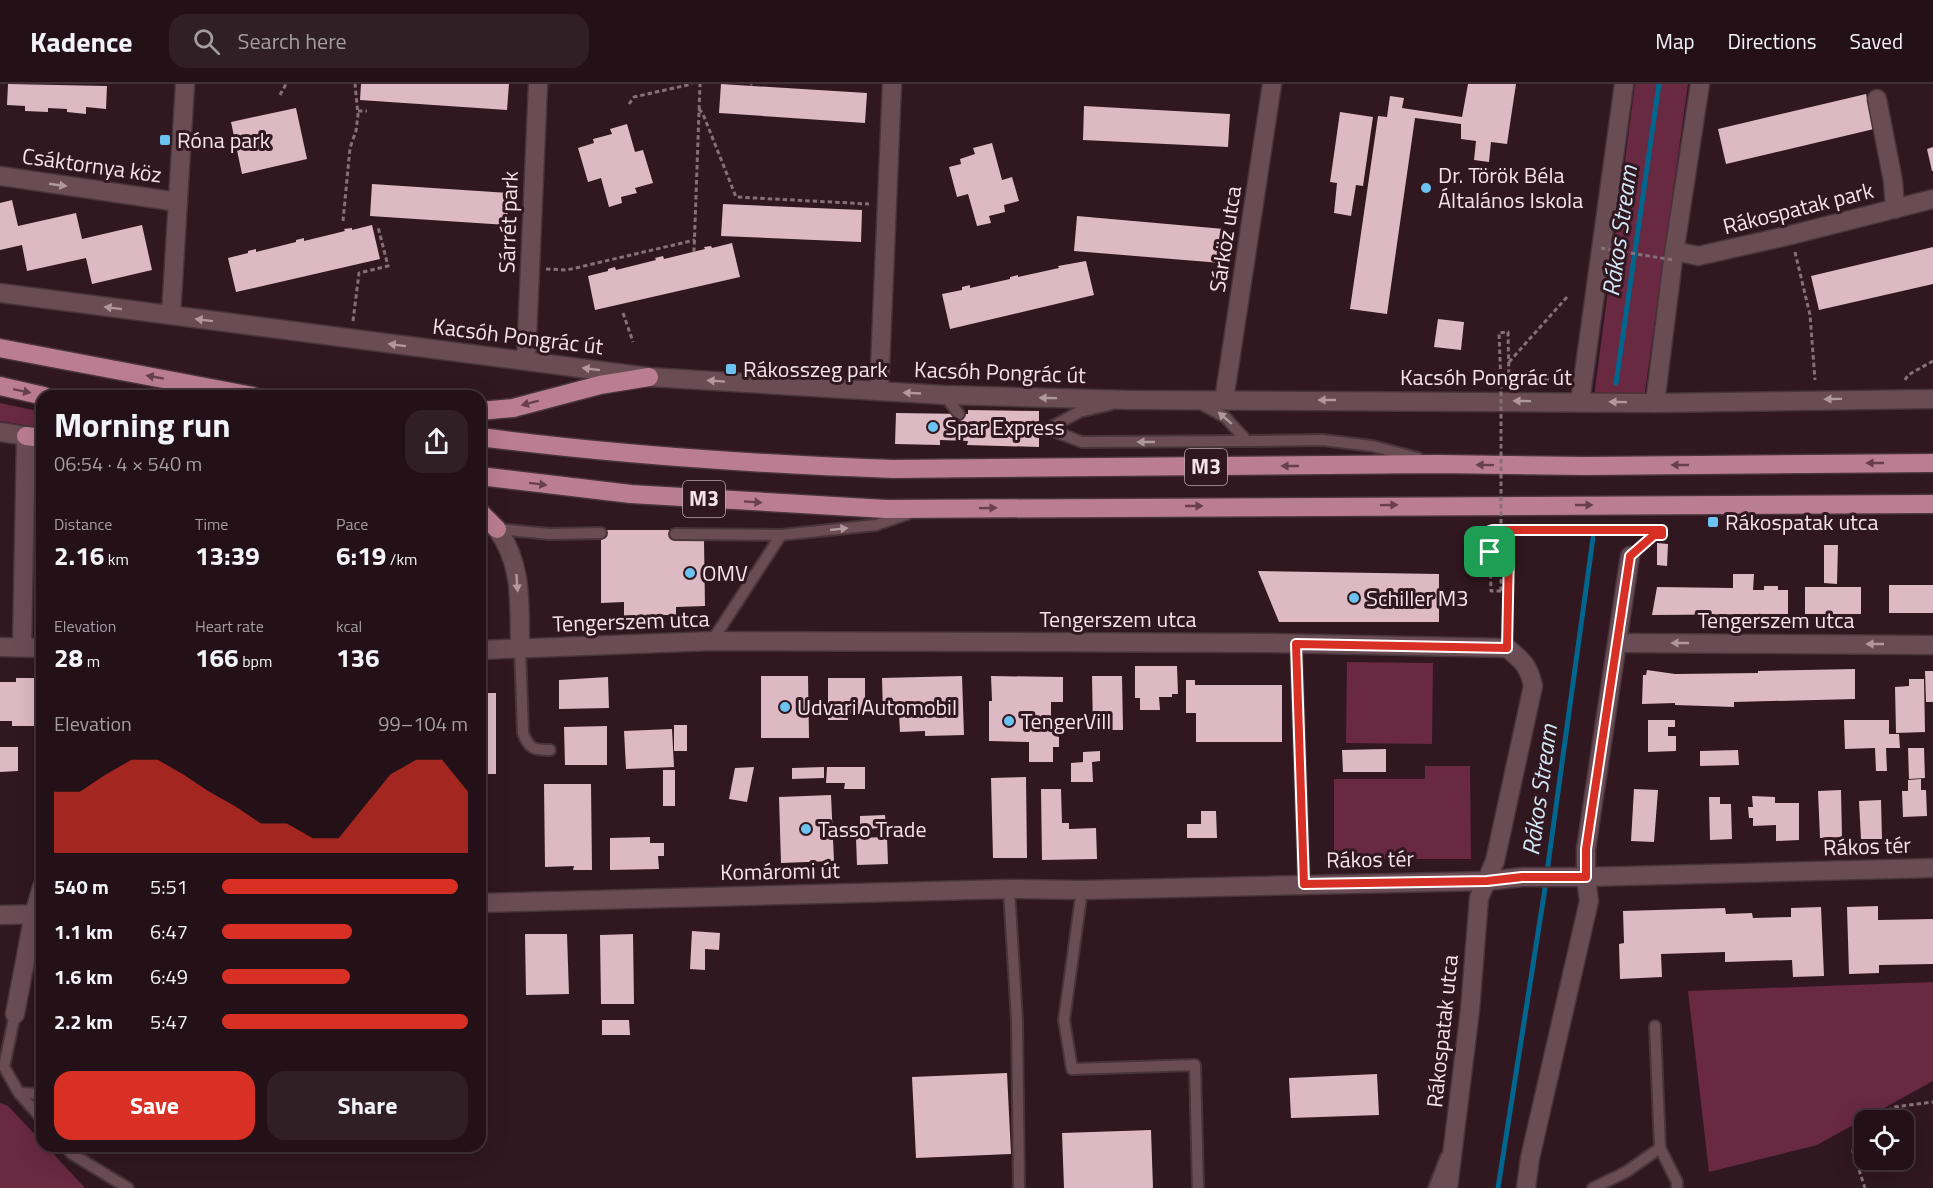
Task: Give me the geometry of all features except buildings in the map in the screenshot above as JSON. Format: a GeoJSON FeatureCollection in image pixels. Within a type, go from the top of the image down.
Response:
{"type":"FeatureCollection","features":[{"type":"Feature","properties":{"kind":"main road"},"geometry":{"type":"LineString","coordinates":[[0,348],[221,390]]}},
{"type":"Feature","properties":{"kind":"main road"},"geometry":{"type":"LineString","coordinates":[[486,410],[513,408],[600,385],[649,377]]}},
{"type":"Feature","properties":{"kind":"main road"},"geometry":{"type":"LineString","coordinates":[[0,386],[36,394]]}},
{"type":"Feature","properties":{"kind":"main road","name":"M3"},"geometry":{"type":"LineString","coordinates":[[486,438],[581,450],[808,466],[893,469],[1438,464],[1586,466],[1933,463]]}},
{"type":"Feature","properties":{"kind":"main road","name":"M3"},"geometry":{"type":"LineString","coordinates":[[486,477],[631,494],[805,505],[929,509],[1933,504]]}},
{"type":"Feature","properties":{"kind":"main road"},"geometry":{"type":"LineString","coordinates":[[486,518],[497,529]]}},
{"type":"Feature","properties":{"kind":"street"},"geometry":{"type":"LineString","coordinates":[[171,315],[185,84]]}},
{"type":"Feature","properties":{"kind":"street","name":"Sárrét park"},"geometry":{"type":"LineString","coordinates":[[526,361],[538,84]]}},
{"type":"Feature","properties":{"kind":"street"},"geometry":{"type":"LineString","coordinates":[[879,391],[892,84]]}},
{"type":"Feature","properties":{"kind":"street","name":"Sárköz utca"},"geometry":{"type":"LineString","coordinates":[[1224,400],[1272,84]]}},
{"type":"Feature","properties":{"kind":"street"},"geometry":{"type":"LineString","coordinates":[[1581,394],[1624,84]]}},
{"type":"Feature","properties":{"kind":"street"},"geometry":{"type":"LineString","coordinates":[[1655,403],[1674,255],[1700,84]]}},
{"type":"Feature","properties":{"kind":"street"},"geometry":{"type":"LineString","coordinates":[[1878,99],[1893,181],[1895,209]]}},
{"type":"Feature","properties":{"kind":"street","name":"Csáktornya köz"},"geometry":{"type":"LineString","coordinates":[[0,176],[178,202]]}},
{"type":"Feature","properties":{"kind":"street","name":"Rákospatak park"},"geometry":{"type":"LineString","coordinates":[[1674,255],[1698,256],[1933,200]]}},
{"type":"Feature","properties":{"kind":"street","name":"Kacsóh Pongrác út"},"geometry":{"type":"LineString","coordinates":[[0,293],[649,377],[944,395],[1224,400],[1581,394],[1655,403],[1933,399]]}},
{"type":"Feature","properties":{"kind":"street"},"geometry":{"type":"LineString","coordinates":[[0,432],[34,437],[22,647]]}},
{"type":"Feature","properties":{"kind":"street"},"geometry":{"type":"LineString","coordinates":[[497,529],[506,541],[516,568],[520,649]]}},
{"type":"Feature","properties":{"kind":"street"},"geometry":{"type":"LineString","coordinates":[[1526,1188],[1530,1158],[1589,901],[1586,849],[1630,556]]}},
{"type":"Feature","properties":{"kind":"street","name":"Tengerszem utca"},"geometry":{"type":"LineString","coordinates":[[486,650],[712,641],[1296,644],[1507,648]]}},
{"type":"Feature","properties":{"kind":"street","name":"Tengerszem utca"},"geometry":{"type":"LineString","coordinates":[[1618,643],[1933,645]]}},
{"type":"Feature","properties":{"kind":"street"},"geometry":{"type":"LineString","coordinates":[[0,647],[36,648]]}},
{"type":"Feature","properties":{"kind":"street"},"geometry":{"type":"LineString","coordinates":[[1487,881],[1496,861],[1533,686],[1530,671],[1507,648]]}},
{"type":"Feature","properties":{"kind":"street","name":"Rákos tér"},"geometry":{"type":"LineString","coordinates":[[1082,890],[1933,868]]}},
{"type":"Feature","properties":{"kind":"street","name":"Rákospatak utca"},"geometry":{"type":"LineString","coordinates":[[1448,1188],[1470,1010],[1479,898],[1487,881]]}},
{"type":"Feature","properties":{"kind":"street","name":"Komáromi út"},"geometry":{"type":"LineString","coordinates":[[486,903],[1009,889],[1082,890]]}},
{"type":"Feature","properties":{"kind":"street"},"geometry":{"type":"LineString","coordinates":[[0,915],[36,914]]}},
{"type":"Feature","properties":{"kind":"street"},"geometry":{"type":"LineString","coordinates":[[15,1014],[36,923]]}},
{"type":"Feature","properties":{"kind":"lane"},"geometry":{"type":"LineString","coordinates":[[944,395],[959,414]]}},
{"type":"Feature","properties":{"kind":"lane"},"geometry":{"type":"LineString","coordinates":[[1130,400],[1079,412],[1044,429],[1082,442],[1323,440],[1372,446],[1438,464]]}},
{"type":"Feature","properties":{"kind":"lane"},"geometry":{"type":"LineString","coordinates":[[1192,400],[1225,417],[1247,441]]}},
{"type":"Feature","properties":{"kind":"lane"},"geometry":{"type":"LineString","coordinates":[[675,534],[781,535],[876,525],[929,509]]}},
{"type":"Feature","properties":{"kind":"lane"},"geometry":{"type":"LineString","coordinates":[[497,529],[550,534],[601,533]]}},
{"type":"Feature","properties":{"kind":"lane"},"geometry":{"type":"LineString","coordinates":[[712,641],[781,535]]}},
{"type":"Feature","properties":{"kind":"lane"},"geometry":{"type":"LineString","coordinates":[[1296,644],[1304,884]]}},
{"type":"Feature","properties":{"kind":"lane"},"geometry":{"type":"LineString","coordinates":[[520,649],[523,734],[528,745],[535,750],[550,750]]}},
{"type":"Feature","properties":{"kind":"lane"},"geometry":{"type":"LineString","coordinates":[[1009,889],[1017,1021],[1019,1188]]}},
{"type":"Feature","properties":{"kind":"lane"},"geometry":{"type":"LineString","coordinates":[[1082,890],[1064,1020],[1072,1069],[1195,1065],[1198,1188]]}},
{"type":"Feature","properties":{"kind":"lane"},"geometry":{"type":"LineString","coordinates":[[15,1014],[4,1067],[19,1093],[36,1112]]}},
{"type":"Feature","properties":{"kind":"lane"},"geometry":{"type":"LineString","coordinates":[[1655,1026],[1660,1148],[1677,1182],[1677,1188]]}},
{"type":"Feature","properties":{"kind":"lane"},"geometry":{"type":"LineString","coordinates":[[19,1093],[36,1094]]}},
{"type":"Feature","properties":{"kind":"lane"},"geometry":{"type":"LineString","coordinates":[[1434,1188],[1453,1140]]}},
{"type":"Feature","properties":{"kind":"lane"},"geometry":{"type":"LineString","coordinates":[[1593,1188],[1626,1172],[1660,1148]]}},
{"type":"Feature","properties":{"kind":"lane"},"geometry":{"type":"LineString","coordinates":[[70,1152],[128,1188]]}},
{"type":"Feature","properties":{"kind":"path"},"geometry":{"type":"LineString","coordinates":[[280,95],[286,84]]}},
{"type":"Feature","properties":{"kind":"path"},"geometry":{"type":"LineString","coordinates":[[343,221],[350,148],[356,131],[358,111],[355,84]]}},
{"type":"Feature","properties":{"kind":"path"},"geometry":{"type":"LineString","coordinates":[[629,104],[634,98],[692,84]]}},
{"type":"Feature","properties":{"kind":"path"},"geometry":{"type":"LineString","coordinates":[[694,252],[700,84]]}},
{"type":"Feature","properties":{"kind":"path"},"geometry":{"type":"LineString","coordinates":[[699,109],[736,197],[887,205]]}},
{"type":"Feature","properties":{"kind":"path"},"geometry":{"type":"LineString","coordinates":[[358,111],[368,111]]}},
{"type":"Feature","properties":{"kind":"path"},"geometry":{"type":"LineString","coordinates":[[350,338],[359,273],[387,266],[378,227]]}},
{"type":"Feature","properties":{"kind":"path"},"geometry":{"type":"LineString","coordinates":[[1791,235],[1810,315],[1815,380]]}},
{"type":"Feature","properties":{"kind":"path"},"geometry":{"type":"LineString","coordinates":[[530,267],[567,270],[694,240]]}},
{"type":"Feature","properties":{"kind":"path"},"geometry":{"type":"LineString","coordinates":[[1600,248],[1674,255]]}},
{"type":"Feature","properties":{"kind":"path"},"geometry":{"type":"LineString","coordinates":[[1509,362],[1567,297]]}},
{"type":"Feature","properties":{"kind":"path"},"geometry":{"type":"LineString","coordinates":[[623,314],[633,342]]}},
{"type":"Feature","properties":{"kind":"path"},"geometry":{"type":"LineString","coordinates":[[1581,394],[1569,380],[1509,379],[1508,333],[1499,333],[1501,384],[1501,591],[1491,591],[1490,552],[1479,539],[1482,534],[1493,530],[1662,530],[1662,535],[1654,535],[1630,556]]}},
{"type":"Feature","properties":{"kind":"path"},"geometry":{"type":"LineString","coordinates":[[1905,380],[1908,375],[1933,361]]}},
{"type":"Feature","properties":{"kind":"path"},"geometry":{"type":"LineString","coordinates":[[1490,552],[1509,552],[1507,648]]}},
{"type":"Feature","properties":{"kind":"path"},"geometry":{"type":"LineString","coordinates":[[1890,1110],[1894,1107],[1933,1102]]}},
{"type":"Feature","properties":{"kind":"path"},"geometry":{"type":"LineString","coordinates":[[1854,1140],[1854,1155]]}},
{"type":"Feature","properties":{"kind":"path"},"geometry":{"type":"LineString","coordinates":[[1859,1170],[1865,1188]]}},
{"type":"Feature","properties":{"kind":"shaded area"},"geometry":{"type":"Polygon","coordinates":[[[1635,84],[1688,84],[1642,413],[1592,412],[1635,84]]]}},
{"type":"Feature","properties":{"kind":"shaded area"},"geometry":{"type":"Polygon","coordinates":[[[0,403],[36,411],[36,427],[0,421],[0,403]]]}},
{"type":"Feature","properties":{"kind":"shaded area"},"geometry":{"type":"Polygon","coordinates":[[[1347,662],[1433,663],[1432,744],[1346,743],[1347,662]]]}},
{"type":"Feature","properties":{"kind":"shaded area"},"geometry":{"type":"Polygon","coordinates":[[[1425,766],[1470,766],[1471,859],[1334,859],[1334,779],[1425,779],[1425,766]]]}},
{"type":"Feature","properties":{"kind":"shaded area"},"geometry":{"type":"Polygon","coordinates":[[[1933,982],[1933,1081],[1880,1110],[1854,1110],[1854,1125],[1817,1145],[1709,1172],[1688,991],[1933,982]]]}},
{"type":"Feature","properties":{"kind":"shaded area"},"geometry":{"type":"Polygon","coordinates":[[[0,1103],[8,1106],[36,1136],[36,1152],[52,1152],[85,1188],[0,1188],[0,1103]]]}},
{"type":"Feature","properties":{"kind":"waterway","name":"Rákos Stream"},"geometry":{"type":"LineString","coordinates":[[1616,383],[1659,84]]}},
{"type":"Feature","properties":{"kind":"waterway","name":"Rákos Stream"},"geometry":{"type":"LineString","coordinates":[[1547,872],[1593,538]]}},
{"type":"Feature","properties":{"kind":"waterway","name":"Rákos Stream"},"geometry":{"type":"LineString","coordinates":[[1498,1188],[1546,882]]}},
{"type":"Feature","properties":{"kind":"place","name":"Róna park"},"geometry":{"type":"Point","coordinates":[165,140]}},
{"type":"Feature","properties":{"kind":"place","name":"Dr. Török Béla Általános Iskola"},"geometry":{"type":"Point","coordinates":[1426,188]}},
{"type":"Feature","properties":{"kind":"place","name":"Rákosszeg park"},"geometry":{"type":"Point","coordinates":[731,369]}},
{"type":"Feature","properties":{"kind":"place","name":"Spar Express"},"geometry":{"type":"Point","coordinates":[933,427]}},
{"type":"Feature","properties":{"kind":"place","name":"Rákospatak utca"},"geometry":{"type":"Point","coordinates":[1713,522]}},
{"type":"Feature","properties":{"kind":"place","name":"OMV"},"geometry":{"type":"Point","coordinates":[690,573]}},
{"type":"Feature","properties":{"kind":"place","name":"Schiller M3"},"geometry":{"type":"Point","coordinates":[1354,598]}},
{"type":"Feature","properties":{"kind":"place","name":"Udvari Automobil"},"geometry":{"type":"Point","coordinates":[785,707]}},
{"type":"Feature","properties":{"kind":"place","name":"TengerVill"},"geometry":{"type":"Point","coordinates":[1009,721]}},
{"type":"Feature","properties":{"kind":"place","name":"Tasso Trade"},"geometry":{"type":"Point","coordinates":[806,829]}},
{"type":"Feature","properties":{"kind":"route"},"geometry":{"type":"LineString","coordinates":[[1493,530],[1662,530],[1662,535],[1654,535],[1630,556],[1586,849],[1586,877],[1304,884],[1296,644],[1507,648],[1509,552],[1490,552],[1479,539],[1482,534],[1493,530]]}}]}
